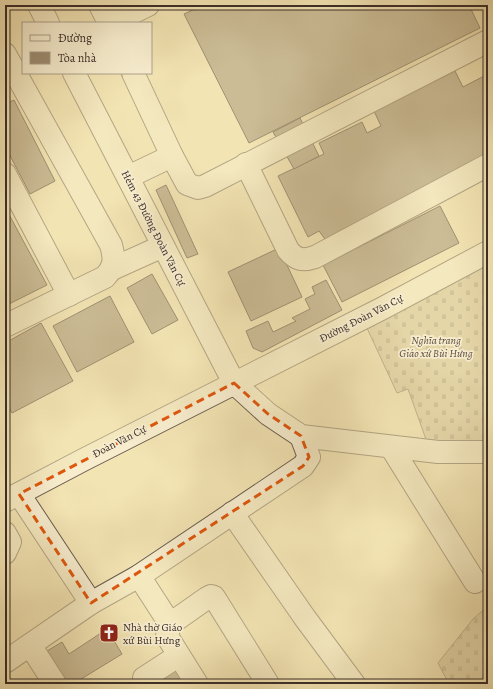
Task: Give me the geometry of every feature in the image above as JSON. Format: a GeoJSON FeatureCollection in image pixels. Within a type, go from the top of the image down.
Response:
{"type":"FeatureCollection","features":[{"type":"Feature","properties":{"kind":"street"},"geometry":{"type":"LineString","coordinates":[[39,5],[48,22]]}},
{"type":"Feature","properties":{"kind":"street"},"geometry":{"type":"LineString","coordinates":[[100,5],[109,22]]}},
{"type":"Feature","properties":{"kind":"street"},"geometry":{"type":"LineString","coordinates":[[112,22],[148,5]]}},
{"type":"Feature","properties":{"kind":"street"},"geometry":{"type":"LineString","coordinates":[[132,74],[187,184],[198,188],[488,41]]}},
{"type":"Feature","properties":{"kind":"street"},"geometry":{"type":"LineString","coordinates":[[5,54],[111,245],[115,259],[112,269],[105,277],[5,326]]}},
{"type":"Feature","properties":{"kind":"street","name":"Hẻm 43 Đường Đoàn Văn Cự"},"geometry":{"type":"LineString","coordinates":[[75,74],[234,383]]}},
{"type":"Feature","properties":{"kind":"street"},"geometry":{"type":"LineString","coordinates":[[128,177],[172,156]]}},
{"type":"Feature","properties":{"kind":"street"},"geometry":{"type":"LineString","coordinates":[[246,164],[288,250],[296,258],[304,260],[315,257],[488,165]]}},
{"type":"Feature","properties":{"kind":"street"},"geometry":{"type":"LineString","coordinates":[[5,174],[69,295]]}},
{"type":"Feature","properties":{"kind":"street"},"geometry":{"type":"LineString","coordinates":[[112,269],[163,246]]}},
{"type":"Feature","properties":{"kind":"street","name":"Đường Đoàn Văn Cự"},"geometry":{"type":"LineString","coordinates":[[234,383],[488,252]]}},
{"type":"Feature","properties":{"kind":"street"},"geometry":{"type":"LineString","coordinates":[[234,383],[268,414],[301,436],[438,452],[488,452]]}},
{"type":"Feature","properties":{"kind":"street","name":"Đoàn Văn Cự"},"geometry":{"type":"LineString","coordinates":[[12,498],[85,458],[234,383]]}},
{"type":"Feature","properties":{"kind":"street"},"geometry":{"type":"LineString","coordinates":[[5,662],[91,603],[139,576],[267,491],[308,461],[309,454],[301,436]]}},
{"type":"Feature","properties":{"kind":"street"},"geometry":{"type":"LineString","coordinates":[[391,447],[475,582]]}},
{"type":"Feature","properties":{"kind":"street"},"geometry":{"type":"LineString","coordinates":[[12,498],[91,603]]}},
{"type":"Feature","properties":{"kind":"street"},"geometry":{"type":"LineString","coordinates":[[232,513],[354,684]]}},
{"type":"Feature","properties":{"kind":"street"},"geometry":{"type":"LineString","coordinates":[[5,533],[10,542],[5,553]]}},
{"type":"Feature","properties":{"kind":"street"},"geometry":{"type":"LineString","coordinates":[[139,576],[170,624]]}},
{"type":"Feature","properties":{"kind":"street"},"geometry":{"type":"LineString","coordinates":[[197,684],[178,656],[167,636],[170,624],[211,596],[214,597],[268,684]]}},
{"type":"Feature","properties":{"kind":"street"},"geometry":{"type":"LineString","coordinates":[[30,645],[55,684]]}},
{"type":"Feature","properties":{"kind":"street"},"geometry":{"type":"LineString","coordinates":[[148,684],[144,678],[178,656]]}},
{"type":"Feature","properties":{"kind":"highlighted area"},"geometry":{"type":"Polygon","coordinates":[[[234,383],[268,414],[301,436],[309,457],[303,466],[91,603],[19,494],[234,383]]]}},
{"type":"Feature","properties":{"kind":"green space","name":"Nghĩa trang Giáo xứ Bùi Hưng"},"geometry":{"type":"Polygon","coordinates":[[[488,261],[488,447],[428,445],[408,389],[397,393],[366,326],[488,261]]]}},
{"type":"Feature","properties":{"kind":"green space"},"geometry":{"type":"Polygon","coordinates":[[[488,606],[488,684],[449,684],[438,663],[473,619],[488,606]]]}},
{"type":"Feature","properties":{"kind":"building"},"geometry":{"type":"Polygon","coordinates":[[[194,5],[469,5],[480,28],[249,143],[184,14],[195,9],[194,5]]]}},
{"type":"Feature","properties":{"kind":"building"},"geometry":{"type":"Polygon","coordinates":[[[455,71],[463,87],[488,74],[488,154],[325,239],[319,231],[308,237],[278,176],[324,154],[319,143],[362,122],[367,133],[381,126],[374,111],[455,71]]]}},
{"type":"Feature","properties":{"kind":"building"},"geometry":{"type":"Polygon","coordinates":[[[14,100],[55,181],[30,194],[5,146],[5,104],[14,100]]]}},
{"type":"Feature","properties":{"kind":"building"},"geometry":{"type":"Polygon","coordinates":[[[300,118],[319,156],[294,169],[273,132],[300,118]]]}},
{"type":"Feature","properties":{"kind":"building"},"geometry":{"type":"Polygon","coordinates":[[[166,185],[198,254],[187,258],[156,190],[166,185]]]}},
{"type":"Feature","properties":{"kind":"building"},"geometry":{"type":"Polygon","coordinates":[[[440,206],[459,243],[342,302],[323,265],[440,206]]]}},
{"type":"Feature","properties":{"kind":"building"},"geometry":{"type":"Polygon","coordinates":[[[5,207],[47,285],[5,306],[5,207]]]}},
{"type":"Feature","properties":{"kind":"building"},"geometry":{"type":"Polygon","coordinates":[[[279,248],[302,297],[251,321],[228,272],[279,248]]]}},
{"type":"Feature","properties":{"kind":"building"},"geometry":{"type":"Polygon","coordinates":[[[152,274],[178,320],[152,334],[127,288],[152,274]]]}},
{"type":"Feature","properties":{"kind":"building"},"geometry":{"type":"Polygon","coordinates":[[[326,280],[342,310],[262,352],[253,348],[246,331],[268,321],[273,332],[296,321],[292,318],[310,309],[305,299],[315,294],[312,287],[326,280]]]}},
{"type":"Feature","properties":{"kind":"building"},"geometry":{"type":"Polygon","coordinates":[[[110,296],[134,342],[77,372],[53,326],[110,296]]]}},
{"type":"Feature","properties":{"kind":"building"},"geometry":{"type":"Polygon","coordinates":[[[41,323],[73,381],[12,413],[5,399],[5,343],[41,323]]]}},
{"type":"Feature","properties":{"kind":"building"},"geometry":{"type":"Polygon","coordinates":[[[107,629],[122,654],[73,684],[61,684],[42,654],[62,642],[69,654],[107,629]]]}},
{"type":"Feature","properties":{"kind":"building"},"geometry":{"type":"Polygon","coordinates":[[[177,663],[191,684],[153,684],[177,663]]]}},
{"type":"Feature","properties":{"kind":"place","name":"Nhà thờ Giáo xứ Bùi Hưng"},"geometry":{"type":"Point","coordinates":[109,633]}}]}
